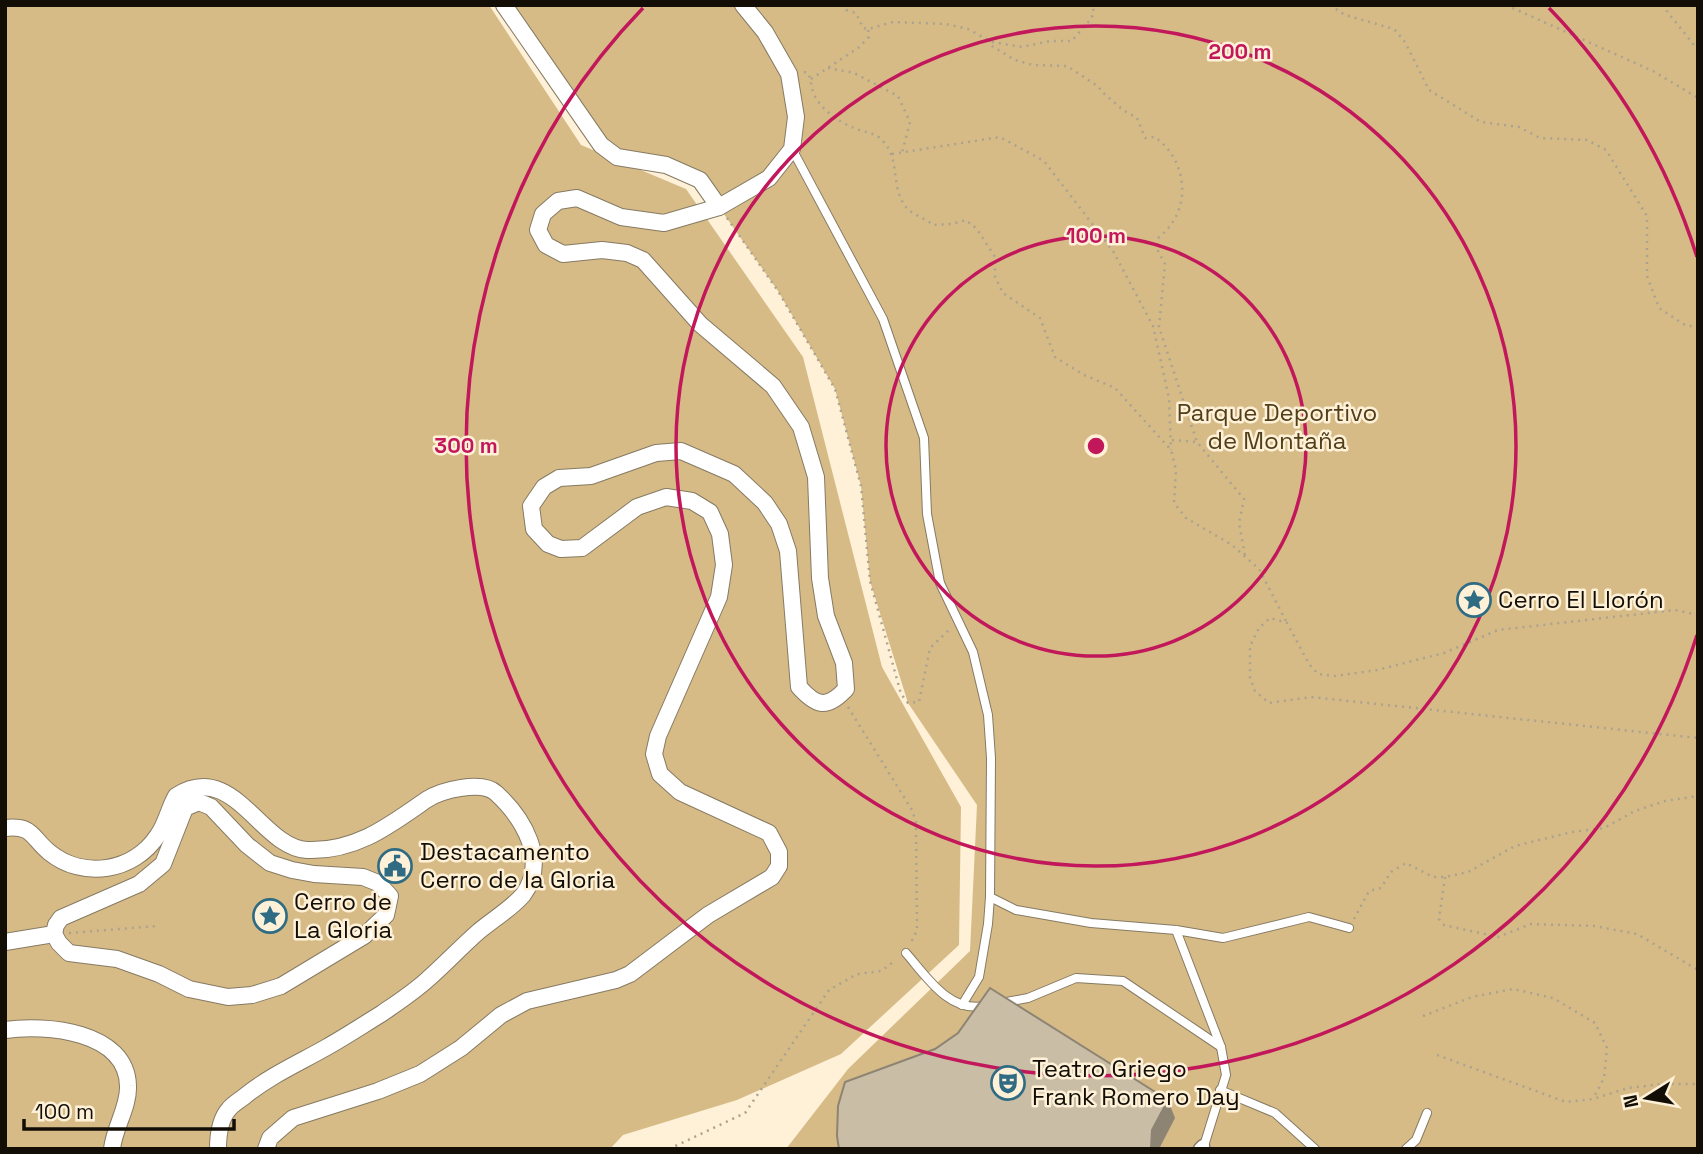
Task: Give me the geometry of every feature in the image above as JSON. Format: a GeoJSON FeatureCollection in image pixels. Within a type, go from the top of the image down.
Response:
{"type":"FeatureCollection","features":[{"type":"Feature","properties":{"kind":"street"},"geometry":{"type":"LineString","coordinates":[[504,5],[601,145],[617,156],[666,165],[700,180],[719,207]]}},
{"type":"Feature","properties":{"kind":"street"},"geometry":{"type":"LineString","coordinates":[[266,1149],[270,1138],[293,1118],[378,1091],[420,1074],[461,1048],[500,1015],[527,1000],[616,980],[631,974],[708,915],[772,877],[779,866],[779,852],[769,833],[680,793],[660,774],[654,754],[658,736],[719,597],[724,565],[720,534],[710,512],[692,501],[666,497],[637,507],[582,548],[561,549],[548,544],[534,529],[531,506],[544,487],[559,478],[591,476],[656,453],[681,451],[734,474],[765,502],[779,524],[788,551],[799,687],[811,701],[824,704],[846,689],[844,663],[827,616],[820,578],[816,477],[801,427],[773,386],[700,324],[643,260],[627,253],[602,250],[563,254],[546,245],[538,230],[543,214],[558,201],[577,198],[621,216],[664,223],[719,207],[769,178],[792,149],[796,117],[789,74],[765,32],[743,5]]}},
{"type":"Feature","properties":{"kind":"street"},"geometry":{"type":"LineString","coordinates":[[5,828],[19,827],[30,831],[59,859],[95,870],[117,867],[137,856],[158,835],[176,796],[220,791],[241,803],[289,844],[304,850],[360,842],[384,830],[430,797],[467,786],[493,790],[513,809],[523,824],[531,848],[534,878],[521,897],[476,933],[427,981],[328,1047],[267,1078],[228,1110],[218,1135],[218,1149]]}},
{"type":"Feature","properties":{"kind":"street"},"geometry":{"type":"LineString","coordinates":[[197,794],[247,845],[270,863],[292,870],[363,877],[378,883],[390,896],[386,915],[364,936],[281,986],[252,995],[228,997],[189,989],[159,974],[117,959],[69,953],[54,934],[61,918],[139,884],[163,864],[185,808],[197,794]]}},
{"type":"Feature","properties":{"kind":"street"},"geometry":{"type":"LineString","coordinates":[[5,942],[54,934]]}},
{"type":"Feature","properties":{"kind":"street"},"geometry":{"type":"LineString","coordinates":[[5,1030],[49,1028],[77,1032],[111,1050],[125,1065],[128,1088],[112,1149]]}},
{"type":"Feature","properties":{"kind":"lane"},"geometry":{"type":"LineString","coordinates":[[792,149],[883,319],[923,438],[927,514],[940,583],[973,652],[988,715],[991,758],[988,924],[979,977],[962,1005]]}},
{"type":"Feature","properties":{"kind":"lane"},"geometry":{"type":"LineString","coordinates":[[990,897],[1016,910],[1091,923],[1176,930],[1223,939],[1309,918],[1349,928]]}},
{"type":"Feature","properties":{"kind":"lane"},"geometry":{"type":"LineString","coordinates":[[1176,930],[1221,1047],[1226,1075],[1202,1148]]}},
{"type":"Feature","properties":{"kind":"lane"},"geometry":{"type":"LineString","coordinates":[[906,953],[940,992],[962,1005],[975,1008],[1027,998],[1076,978],[1123,981],[1221,1047]]}},
{"type":"Feature","properties":{"kind":"lane"},"geometry":{"type":"LineString","coordinates":[[1220,1090],[1275,1113],[1315,1149]]}},
{"type":"Feature","properties":{"kind":"lane"},"geometry":{"type":"LineString","coordinates":[[1406,1149],[1416,1140],[1427,1113]]}},
{"type":"Feature","properties":{"kind":"path"},"geometry":{"type":"LineString","coordinates":[[841,5],[856,13],[863,28],[893,22],[946,24],[968,29],[989,40],[1021,47],[1050,41],[1072,41],[1091,20],[1094,12],[1092,5]]}},
{"type":"Feature","properties":{"kind":"path"},"geometry":{"type":"LineString","coordinates":[[1330,5],[1345,15],[1394,29],[1405,42],[1429,90],[1481,122],[1519,127],[1540,138],[1587,140],[1606,150],[1647,216],[1647,276],[1659,308],[1685,325],[1698,327]]}},
{"type":"Feature","properties":{"kind":"path"},"geometry":{"type":"LineString","coordinates":[[1506,5],[1653,71],[1698,98]]}},
{"type":"Feature","properties":{"kind":"path"},"geometry":{"type":"LineString","coordinates":[[1662,5],[1698,50]]}},
{"type":"Feature","properties":{"kind":"path"},"geometry":{"type":"LineString","coordinates":[[811,79],[858,48],[869,37],[868,29]]}},
{"type":"Feature","properties":{"kind":"path"},"geometry":{"type":"LineString","coordinates":[[989,40],[990,45],[1015,60],[1033,65],[1067,66],[1099,87],[1123,110],[1137,118],[1145,138],[1155,136],[1166,144],[1184,185],[1181,205],[1170,228],[1159,237],[1157,249],[1165,264],[1159,327],[1197,442],[1244,499],[1239,523],[1245,556]]}},
{"type":"Feature","properties":{"kind":"path"},"geometry":{"type":"LineString","coordinates":[[828,68],[854,74],[898,96],[910,122],[902,153]]}},
{"type":"Feature","properties":{"kind":"path"},"geometry":{"type":"LineString","coordinates":[[789,74],[808,73],[815,98],[832,115],[855,129],[875,134],[892,154],[898,189],[906,208],[933,225],[966,220],[976,229],[995,257],[995,277],[1003,293],[1040,318],[1055,357],[1084,375],[1115,388],[1171,450]]}},
{"type":"Feature","properties":{"kind":"path"},"geometry":{"type":"LineString","coordinates":[[892,154],[1000,137],[1044,161],[1113,251],[1153,326],[1169,398],[1171,450],[1176,470],[1174,503],[1186,518],[1232,545],[1259,569],[1309,664],[1318,674],[1335,676],[1377,670],[1444,653],[1498,631],[1675,610],[1698,615]]}},
{"type":"Feature","properties":{"kind":"path"},"geometry":{"type":"LineString","coordinates":[[719,207],[778,290],[835,389],[861,486],[870,581],[901,694],[908,703],[919,702],[930,648],[958,621]]}},
{"type":"Feature","properties":{"kind":"path"},"geometry":{"type":"LineString","coordinates":[[1153,326],[1159,327]]}},
{"type":"Feature","properties":{"kind":"path"},"geometry":{"type":"LineString","coordinates":[[1171,440],[1197,442]]}},
{"type":"Feature","properties":{"kind":"path"},"geometry":{"type":"LineString","coordinates":[[1287,623],[1270,618],[1258,628],[1250,646],[1250,678],[1255,691],[1269,703],[1311,697],[1698,738]]}},
{"type":"Feature","properties":{"kind":"path"},"geometry":{"type":"LineString","coordinates":[[669,1149],[745,1113],[829,990],[857,974],[881,971],[906,953],[917,929],[916,822],[912,810],[840,695]]}},
{"type":"Feature","properties":{"kind":"path"},"geometry":{"type":"LineString","coordinates":[[1349,928],[1369,891],[1381,888],[1391,872],[1406,863],[1433,877],[1468,872],[1515,846],[1572,832],[1604,828],[1635,811],[1665,801],[1692,797],[1698,793]]}},
{"type":"Feature","properties":{"kind":"path"},"geometry":{"type":"LineString","coordinates":[[1446,877],[1439,919],[1444,925],[1498,937],[1531,924],[1594,926],[1637,934],[1698,970]]}},
{"type":"Feature","properties":{"kind":"path"},"geometry":{"type":"LineString","coordinates":[[54,934],[157,926]]}},
{"type":"Feature","properties":{"kind":"path"},"geometry":{"type":"LineString","coordinates":[[1423,1016],[1472,997],[1513,989],[1553,998],[1595,1023],[1606,1048],[1604,1078],[1593,1099]]}},
{"type":"Feature","properties":{"kind":"path"},"geometry":{"type":"LineString","coordinates":[[1437,1055],[1566,1102],[1593,1099],[1628,1088],[1698,1084]]}},
{"type":"Feature","properties":{"kind":"green space"},"geometry":{"type":"Polygon","coordinates":[[[5,5],[489,5],[581,145],[686,189],[803,357],[882,667],[961,807],[959,945],[841,1054],[737,1100],[623,1135],[610,1149],[5,1149],[5,5]]]}},
{"type":"Feature","properties":{"kind":"green space","name":"Parque Deportivo de Montaña"},"geometry":{"type":"Polygon","coordinates":[[[503,5],[1698,5],[1698,1149],[786,1149],[848,1069],[970,951],[977,805],[908,703],[870,581],[861,486],[835,389],[778,291],[700,180],[601,145],[503,5]]]}},
{"type":"Feature","properties":{"kind":"building","name":"Teatro Griego Frank Romero Day"},"geometry":{"type":"Polygon","coordinates":[[[990,988],[1168,1100],[1152,1130],[1151,1149],[839,1149],[838,1106],[845,1082],[935,1049],[958,1033],[990,988]]]}},
{"type":"Feature","properties":{"kind":"place","name":"Cerro El Llorón"},"geometry":{"type":"Point","coordinates":[1474,600]}},
{"type":"Feature","properties":{"kind":"place","name":"Destacamento Cerro de la Gloria"},"geometry":{"type":"Point","coordinates":[395,866]}},
{"type":"Feature","properties":{"kind":"place","name":"Cerro de La Gloria"},"geometry":{"type":"Point","coordinates":[270,916]}},
{"type":"Feature","properties":{"kind":"place","name":"Teatro Griego Frank Romero Day"},"geometry":{"type":"Point","coordinates":[1008,1083]}}]}
